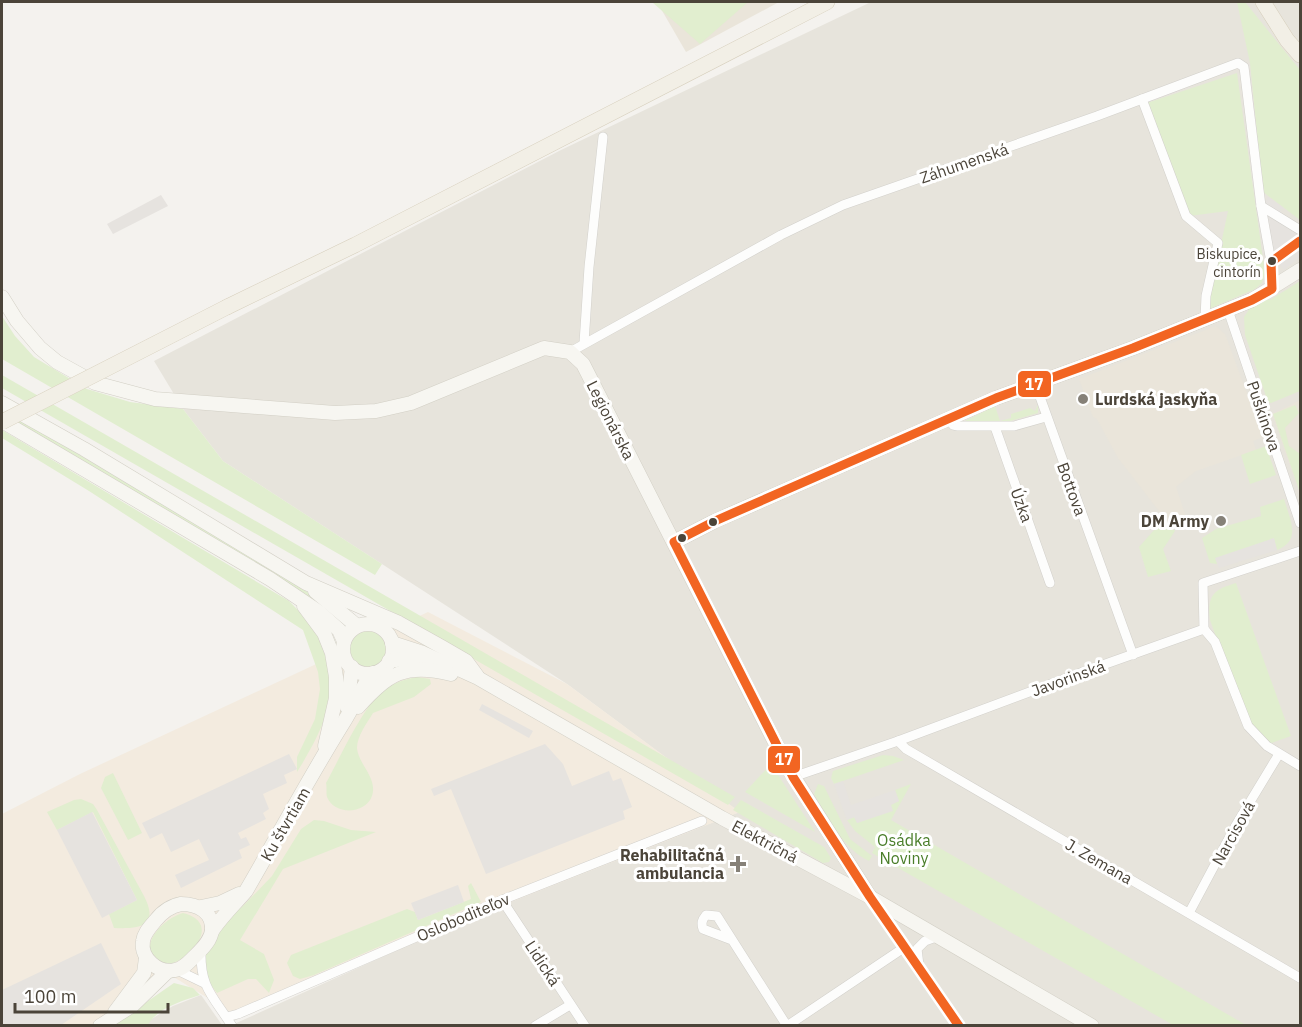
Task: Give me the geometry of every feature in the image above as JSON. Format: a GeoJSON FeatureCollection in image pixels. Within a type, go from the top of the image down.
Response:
{"type":"FeatureCollection","features":[{"type":"Feature","properties":{"kind":"main road"},"geometry":{"type":"LineString","coordinates":[[640,98],[747,33],[809,2]]}},
{"type":"Feature","properties":{"kind":"main road"},"geometry":{"type":"LineString","coordinates":[[2,421],[355,245],[827,2]]}},
{"type":"Feature","properties":{"kind":"main road"},"geometry":{"type":"LineString","coordinates":[[1263,2],[1287,40],[1300,55]]}},
{"type":"Feature","properties":{"kind":"street","name":"Záhumenská"},"geometry":{"type":"LineString","coordinates":[[570,352],[781,235],[843,205],[1097,116],[1238,63],[1244,68],[1261,206],[1271,262],[1272,289]]}},
{"type":"Feature","properties":{"kind":"street"},"geometry":{"type":"LineString","coordinates":[[1142,99],[1186,216],[1218,243],[1206,296],[1205,319]]}},
{"type":"Feature","properties":{"kind":"street"},"geometry":{"type":"LineString","coordinates":[[584,343],[589,267],[603,137]]}},
{"type":"Feature","properties":{"kind":"street"},"geometry":{"type":"LineString","coordinates":[[1261,206],[1300,230]]}},
{"type":"Feature","properties":{"kind":"street"},"geometry":{"type":"LineString","coordinates":[[674,542],[715,521],[1035,383],[1133,348],[1228,310],[1272,289],[1300,270]]}},
{"type":"Feature","properties":{"kind":"street"},"geometry":{"type":"LineString","coordinates":[[2,297],[17,321],[40,348],[57,362],[95,383],[155,399],[335,413],[376,411],[411,403],[543,348],[570,352]]}},
{"type":"Feature","properties":{"kind":"street","name":"Puškinova"},"geometry":{"type":"LineString","coordinates":[[1228,310],[1300,519]]}},
{"type":"Feature","properties":{"kind":"street","name":"Legionárska"},"geometry":{"type":"LineString","coordinates":[[570,352],[583,364],[793,777],[870,897],[959,1026]]}},
{"type":"Feature","properties":{"kind":"street","name":"Bottova"},"geometry":{"type":"LineString","coordinates":[[1035,383],[1132,655]]}},
{"type":"Feature","properties":{"kind":"street"},"geometry":{"type":"LineString","coordinates":[[2,403],[84,449],[306,583],[399,623],[442,647],[466,661],[478,678]]}},
{"type":"Feature","properties":{"kind":"street"},"geometry":{"type":"LineString","coordinates":[[950,420],[958,426],[995,427],[1014,426],[1046,417]]}},
{"type":"Feature","properties":{"kind":"street"},"geometry":{"type":"LineString","coordinates":[[2,421],[270,579],[319,612],[339,630],[344,641],[344,655],[352,667],[366,673],[380,670],[389,661],[393,649],[385,630],[371,624],[357,626],[344,641]]}},
{"type":"Feature","properties":{"kind":"street","name":"Úzka"},"geometry":{"type":"LineString","coordinates":[[995,427],[1050,583]]}},
{"type":"Feature","properties":{"kind":"street"},"geometry":{"type":"LineString","coordinates":[[1300,551],[1203,583],[1204,629],[1215,642],[1248,726],[1257,737],[1279,754],[1300,766]]}},
{"type":"Feature","properties":{"kind":"street"},"geometry":{"type":"LineString","coordinates":[[306,583],[357,626]]}},
{"type":"Feature","properties":{"kind":"street","name":"Ku štvrtiam"},"geometry":{"type":"LineString","coordinates":[[299,599],[324,633],[332,653],[336,678],[336,698],[322,756]]}},
{"type":"Feature","properties":{"kind":"street","name":"Javorinská"},"geometry":{"type":"LineString","coordinates":[[793,777],[1204,629]]}},
{"type":"Feature","properties":{"kind":"street","name":"Električná"},"geometry":{"type":"LineString","coordinates":[[392,643],[423,652],[478,678],[722,818],[870,897],[1092,1026]]}},
{"type":"Feature","properties":{"kind":"street","name":"Električná"},"geometry":{"type":"LineString","coordinates":[[389,661],[436,660]]}},
{"type":"Feature","properties":{"kind":"street","name":"Ku štvrtiam"},"geometry":{"type":"LineString","coordinates":[[344,721],[350,693],[352,667]]}},
{"type":"Feature","properties":{"kind":"street"},"geometry":{"type":"LineString","coordinates":[[344,721],[376,687],[394,674],[418,669],[478,678]]}},
{"type":"Feature","properties":{"kind":"street","name":"Ku štvrtiam"},"geometry":{"type":"LineString","coordinates":[[106,1022],[133,1005],[172,971],[185,967],[201,951],[224,914],[246,891],[322,756],[355,705],[363,684],[373,673]]}},
{"type":"Feature","properties":{"kind":"street","name":"J. Zemana"},"geometry":{"type":"LineString","coordinates":[[898,741],[906,749],[1300,978]]}},
{"type":"Feature","properties":{"kind":"street","name":"Narcisová"},"geometry":{"type":"LineString","coordinates":[[1189,913],[1236,825],[1279,754]]}},
{"type":"Feature","properties":{"kind":"street","name":"Osloboditeľov"},"geometry":{"type":"LineString","coordinates":[[230,1021],[238,1014],[502,900],[702,821]]}},
{"type":"Feature","properties":{"kind":"street"},"geometry":{"type":"LineString","coordinates":[[812,866],[834,866],[838,862],[832,839]]}},
{"type":"Feature","properties":{"kind":"street","name":"Ku štvrtiam"},"geometry":{"type":"LineString","coordinates":[[106,1022],[144,973],[146,958],[142,948],[143,938],[158,917],[173,906],[182,903],[201,907],[220,903],[246,891]]}},
{"type":"Feature","properties":{"kind":"street","name":"Lidická"},"geometry":{"type":"LineString","coordinates":[[502,900],[585,1026]]}},
{"type":"Feature","properties":{"kind":"street"},"geometry":{"type":"LineString","coordinates":[[201,907],[209,916],[212,931]]}},
{"type":"Feature","properties":{"kind":"street"},"geometry":{"type":"LineString","coordinates":[[921,970],[917,949],[925,940],[936,937]]}},
{"type":"Feature","properties":{"kind":"street"},"geometry":{"type":"LineString","coordinates":[[732,940],[787,1026],[905,948]]}},
{"type":"Feature","properties":{"kind":"street"},"geometry":{"type":"LineString","coordinates":[[201,951],[204,983],[230,1021]]}},
{"type":"Feature","properties":{"kind":"street"},"geometry":{"type":"LineString","coordinates":[[146,958],[152,964],[204,983]]}},
{"type":"Feature","properties":{"kind":"street"},"geometry":{"type":"LineString","coordinates":[[535,1026],[570,1005]]}},
{"type":"Feature","properties":{"kind":"shaded area"},"geometry":{"type":"Polygon","coordinates":[[[657,2],[779,2],[686,52],[657,2]]]}},
{"type":"Feature","properties":{"kind":"shaded area"},"geometry":{"type":"Polygon","coordinates":[[[871,2],[1300,2],[1300,1025],[232,1025],[455,924],[739,812],[567,684],[223,461],[183,409],[154,361],[561,150],[871,2]]]}},
{"type":"Feature","properties":{"kind":"shaded area"},"geometry":{"type":"Polygon","coordinates":[[[161,195],[168,206],[113,234],[107,224],[161,195]]]}},
{"type":"Feature","properties":{"kind":"shaded area"},"geometry":{"type":"Polygon","coordinates":[[[1268,197],[1284,208],[1278,214],[1300,235],[1300,257],[1284,270],[1271,252],[1263,204],[1268,197]]]}},
{"type":"Feature","properties":{"kind":"shaded area"},"geometry":{"type":"Polygon","coordinates":[[[1216,326],[1225,334],[1263,437],[1253,441],[1256,450],[1196,471],[1176,487],[1188,523],[1172,528],[1118,458],[1097,419],[1093,417],[1079,379],[1216,326]]]}},
{"type":"Feature","properties":{"kind":"shaded area"},"geometry":{"type":"Polygon","coordinates":[[[1300,400],[1300,495],[1272,414],[1300,400]]]}},
{"type":"Feature","properties":{"kind":"shaded area"},"geometry":{"type":"Polygon","coordinates":[[[1274,538],[1277,550],[1219,568],[1215,558],[1274,538]]]}},
{"type":"Feature","properties":{"kind":"shaded area"},"geometry":{"type":"Polygon","coordinates":[[[428,612],[567,684],[740,812],[455,924],[237,1016],[172,976],[93,1025],[2,1026],[2,814],[80,774],[428,612]]]}},
{"type":"Feature","properties":{"kind":"shaded area"},"geometry":{"type":"Polygon","coordinates":[[[482,704],[533,731],[529,738],[479,710],[482,704]]]}},
{"type":"Feature","properties":{"kind":"shaded area"},"geometry":{"type":"Polygon","coordinates":[[[545,744],[563,764],[572,786],[609,771],[613,781],[621,778],[632,807],[623,811],[625,819],[486,874],[451,789],[434,796],[431,789],[545,744]]]}},
{"type":"Feature","properties":{"kind":"shaded area"},"geometry":{"type":"Polygon","coordinates":[[[289,754],[297,769],[284,775],[287,783],[263,794],[269,809],[263,813],[266,819],[238,833],[241,839],[246,837],[250,845],[239,850],[242,858],[181,888],[175,875],[209,860],[199,839],[171,852],[162,833],[150,839],[142,823],[289,754]]]}},
{"type":"Feature","properties":{"kind":"shaded area"},"geometry":{"type":"Polygon","coordinates":[[[843,781],[851,805],[895,790],[899,801],[891,805],[893,811],[857,823],[854,817],[847,820],[834,784],[843,781]]]}},
{"type":"Feature","properties":{"kind":"shaded area"},"geometry":{"type":"Polygon","coordinates":[[[92,812],[137,900],[102,918],[57,830],[92,812]]]}},
{"type":"Feature","properties":{"kind":"shaded area"},"geometry":{"type":"Polygon","coordinates":[[[458,885],[464,902],[418,920],[411,903],[458,885]]]}},
{"type":"Feature","properties":{"kind":"shaded area"},"geometry":{"type":"Polygon","coordinates":[[[101,943],[121,984],[61,1025],[2,1025],[2,990],[101,943]]]}},
{"type":"Feature","properties":{"kind":"shaded area"},"geometry":{"type":"Polygon","coordinates":[[[201,995],[222,1025],[140,1026],[173,1006],[201,995]]]}},
{"type":"Feature","properties":{"kind":"green space"},"geometry":{"type":"Polygon","coordinates":[[[652,2],[748,2],[700,44],[652,2]]]}},
{"type":"Feature","properties":{"kind":"green space"},"geometry":{"type":"Polygon","coordinates":[[[1237,2],[1245,2],[1300,70],[1300,220],[1263,192],[1250,63],[1237,2]]]}},
{"type":"Feature","properties":{"kind":"green space"},"geometry":{"type":"Polygon","coordinates":[[[1237,73],[1265,273],[1262,283],[1255,289],[1207,310],[1228,211],[1189,216],[1147,103],[1237,73]]]}},
{"type":"Feature","properties":{"kind":"green space"},"geometry":{"type":"Polygon","coordinates":[[[1300,281],[1300,391],[1271,403],[1268,402],[1245,335],[1244,317],[1250,308],[1261,300],[1270,300],[1300,281]]]}},
{"type":"Feature","properties":{"kind":"green space"},"geometry":{"type":"Polygon","coordinates":[[[2,316],[15,336],[34,357],[87,389],[130,402],[183,409],[223,461],[382,564],[375,575],[2,359],[2,316]]]}},
{"type":"Feature","properties":{"kind":"green space"},"geometry":{"type":"Polygon","coordinates":[[[2,375],[735,797],[728,805],[2,388],[2,375]]]}},
{"type":"Feature","properties":{"kind":"green space"},"geometry":{"type":"Polygon","coordinates":[[[1038,405],[1038,413],[1000,424],[957,425],[995,406],[1000,421],[1011,418],[1011,414],[1030,408],[1035,411],[1038,405]]]}},
{"type":"Feature","properties":{"kind":"green space"},"geometry":{"type":"Polygon","coordinates":[[[1295,405],[1299,413],[1285,428],[1289,446],[1300,454],[1300,493],[1273,414],[1295,405]]]}},
{"type":"Feature","properties":{"kind":"green space"},"geometry":{"type":"Polygon","coordinates":[[[2,409],[289,578],[350,625],[344,631],[261,566],[2,413],[2,409]]]}},
{"type":"Feature","properties":{"kind":"green space"},"geometry":{"type":"Polygon","coordinates":[[[2,430],[289,601],[306,619],[323,643],[330,662],[332,681],[325,718],[297,772],[297,757],[315,719],[320,689],[318,672],[303,630],[89,491],[2,438],[2,430]]]}},
{"type":"Feature","properties":{"kind":"green space"},"geometry":{"type":"Polygon","coordinates":[[[1266,446],[1276,475],[1250,484],[1241,455],[1266,446]]]}},
{"type":"Feature","properties":{"kind":"green space"},"geometry":{"type":"Polygon","coordinates":[[[1284,499],[1292,529],[1292,535],[1285,546],[1277,550],[1274,539],[1216,558],[1217,564],[1210,563],[1202,538],[1216,529],[1261,516],[1260,507],[1284,499]]]}},
{"type":"Feature","properties":{"kind":"green space"},"geometry":{"type":"Polygon","coordinates":[[[1170,525],[1175,531],[1163,549],[1171,571],[1148,577],[1139,547],[1155,529],[1170,525]]]}},
{"type":"Feature","properties":{"kind":"green space"},"geometry":{"type":"Polygon","coordinates":[[[1236,583],[1291,736],[1266,745],[1246,722],[1210,620],[1213,595],[1222,588],[1236,583]]]}},
{"type":"Feature","properties":{"kind":"green space"},"geometry":{"type":"Polygon","coordinates":[[[368,631],[381,636],[386,649],[381,662],[368,667],[355,662],[350,649],[355,636],[368,631]]]}},
{"type":"Feature","properties":{"kind":"green space"},"geometry":{"type":"Polygon","coordinates":[[[417,677],[430,679],[431,684],[414,697],[373,713],[359,739],[358,754],[372,783],[372,796],[363,807],[357,809],[342,810],[336,807],[327,797],[326,783],[362,717],[386,688],[417,677]]]}},
{"type":"Feature","properties":{"kind":"green space"},"geometry":{"type":"Polygon","coordinates":[[[883,755],[904,760],[834,784],[831,778],[833,771],[883,755]]]}},
{"type":"Feature","properties":{"kind":"green space"},"geometry":{"type":"Polygon","coordinates":[[[771,764],[815,832],[745,792],[771,764]]]}},
{"type":"Feature","properties":{"kind":"green space"},"geometry":{"type":"Polygon","coordinates":[[[113,773],[142,833],[128,840],[101,788],[105,777],[113,773]]]}},
{"type":"Feature","properties":{"kind":"green space"},"geometry":{"type":"Polygon","coordinates":[[[818,784],[824,786],[850,839],[872,856],[869,861],[844,841],[831,823],[814,794],[818,784]]]}},
{"type":"Feature","properties":{"kind":"green space","name":"Osádka Noviny"},"geometry":{"type":"Polygon","coordinates":[[[911,784],[891,820],[1246,1025],[1173,1025],[872,853],[875,847],[855,831],[847,820],[855,817],[857,823],[892,810],[890,805],[899,801],[895,790],[911,784]]]}},
{"type":"Feature","properties":{"kind":"green space"},"geometry":{"type":"Polygon","coordinates":[[[81,799],[93,804],[97,810],[144,896],[150,914],[144,924],[131,928],[114,928],[109,914],[137,900],[93,812],[57,830],[47,812],[81,799]]]}},
{"type":"Feature","properties":{"kind":"green space"},"geometry":{"type":"Polygon","coordinates":[[[741,800],[824,847],[831,858],[829,862],[823,863],[733,810],[741,800]]]}},
{"type":"Feature","properties":{"kind":"green space"},"geometry":{"type":"Polygon","coordinates":[[[314,820],[351,830],[376,832],[283,869],[240,940],[264,954],[274,980],[269,993],[256,979],[248,979],[217,993],[207,980],[204,957],[225,921],[272,876],[301,829],[314,820]]]}},
{"type":"Feature","properties":{"kind":"green space"},"geometry":{"type":"Polygon","coordinates":[[[471,883],[481,902],[314,975],[300,979],[293,976],[287,963],[291,955],[407,909],[415,912],[418,920],[471,899],[468,886],[471,883]]]}},
{"type":"Feature","properties":{"kind":"green space"},"geometry":{"type":"Polygon","coordinates":[[[183,913],[196,919],[201,927],[201,937],[195,947],[177,962],[167,965],[159,963],[152,956],[151,941],[161,927],[183,913]]]}},
{"type":"Feature","properties":{"kind":"green space"},"geometry":{"type":"Polygon","coordinates":[[[174,983],[193,988],[200,995],[157,1014],[148,1025],[112,1026],[174,983]]]}},
{"type":"Feature","properties":{"kind":"transit line","name":"17"},"geometry":{"type":"LineString","coordinates":[[959,1026],[870,897],[793,777],[674,542],[715,521],[996,398],[1133,348],[1252,300],[1272,289],[1271,262],[1300,241]]}},
{"type":"Feature","properties":{"kind":"place","name":"Biskupice, cintorín"},"geometry":{"type":"Point","coordinates":[1272,261]}},
{"type":"Feature","properties":{"kind":"place","name":"Lurdská jaskyňa"},"geometry":{"type":"Point","coordinates":[1083,399]}},
{"type":"Feature","properties":{"kind":"place","name":"DM Army"},"geometry":{"type":"Point","coordinates":[1221,521]}},
{"type":"Feature","properties":{"kind":"place","name":"Rehabilitačná ambulancia"},"geometry":{"type":"Point","coordinates":[738,864]}}]}
